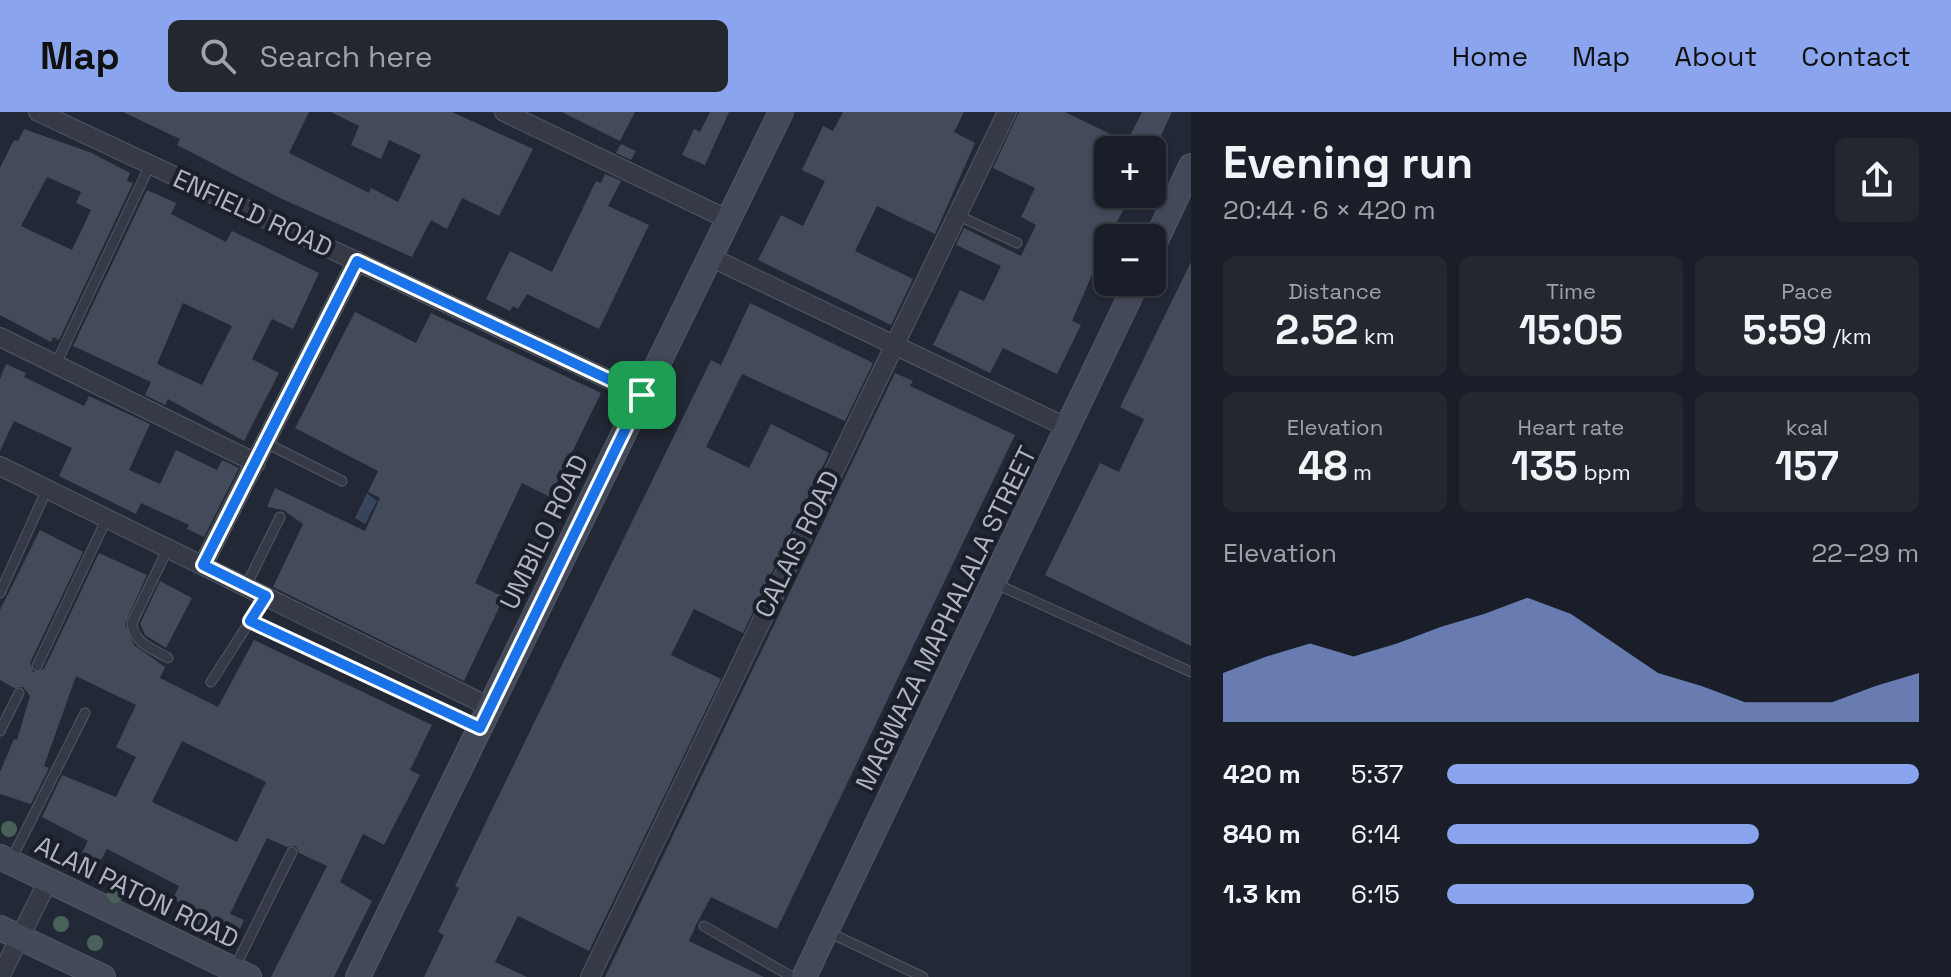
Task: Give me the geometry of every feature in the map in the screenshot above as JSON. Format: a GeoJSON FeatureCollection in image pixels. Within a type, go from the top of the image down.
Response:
{"type":"FeatureCollection","features":[{"type":"Feature","properties":{"kind":"street","name":"ENFIELD ROAD"},"geometry":{"type":"LineString","coordinates":[[38,112],[642,395]]}},
{"type":"Feature","properties":{"kind":"street"},"geometry":{"type":"LineString","coordinates":[[504,112],[729,220]]}},
{"type":"Feature","properties":{"kind":"street","name":"UMBILO ROAD"},"geometry":{"type":"LineString","coordinates":[[358,977],[781,112]]}},
{"type":"Feature","properties":{"kind":"street","name":"CALAIS ROAD"},"geometry":{"type":"LineString","coordinates":[[590,977],[1007,112]]}},
{"type":"Feature","properties":{"kind":"street"},"geometry":{"type":"LineString","coordinates":[[1164,224],[1191,166]]}},
{"type":"Feature","properties":{"kind":"street"},"geometry":{"type":"LineString","coordinates":[[710,257],[1068,428]]}},
{"type":"Feature","properties":{"kind":"street"},"geometry":{"type":"LineString","coordinates":[[203,565],[357,261]]}},
{"type":"Feature","properties":{"kind":"street","name":"MAGWAZA MAPHALALA STREET"},"geometry":{"type":"LineString","coordinates":[[804,977],[1130,296]]}},
{"type":"Feature","properties":{"kind":"street"},"geometry":{"type":"LineString","coordinates":[[0,337],[256,463]]}},
{"type":"Feature","properties":{"kind":"street"},"geometry":{"type":"LineString","coordinates":[[0,466],[266,596],[485,717]]}},
{"type":"Feature","properties":{"kind":"street","name":"ALAN PATON ROAD"},"geometry":{"type":"LineString","coordinates":[[5,860],[241,973]]}},
{"type":"Feature","properties":{"kind":"street"},"geometry":{"type":"LineString","coordinates":[[0,977],[10,932],[48,881]]}},
{"type":"Feature","properties":{"kind":"street"},"geometry":{"type":"LineString","coordinates":[[10,932],[103,977]]}},
{"type":"Feature","properties":{"kind":"lane"},"geometry":{"type":"LineString","coordinates":[[56,364],[150,164]]}},
{"type":"Feature","properties":{"kind":"lane"},"geometry":{"type":"LineString","coordinates":[[957,215],[1017,243]]}},
{"type":"Feature","properties":{"kind":"lane"},"geometry":{"type":"LineString","coordinates":[[266,443],[342,481]]}},
{"type":"Feature","properties":{"kind":"lane"},"geometry":{"type":"LineString","coordinates":[[0,593],[47,489]]}},
{"type":"Feature","properties":{"kind":"lane"},"geometry":{"type":"LineString","coordinates":[[246,586],[280,517]]}},
{"type":"Feature","properties":{"kind":"lane"},"geometry":{"type":"LineString","coordinates":[[37,666],[107,518]]}},
{"type":"Feature","properties":{"kind":"lane"},"geometry":{"type":"LineString","coordinates":[[168,548],[132,623],[132,633],[139,641],[168,658]]}},
{"type":"Feature","properties":{"kind":"lane"},"geometry":{"type":"LineString","coordinates":[[994,583],[1191,672]]}},
{"type":"Feature","properties":{"kind":"lane"},"geometry":{"type":"LineString","coordinates":[[211,682],[266,596]]}},
{"type":"Feature","properties":{"kind":"lane"},"geometry":{"type":"LineString","coordinates":[[250,621],[485,717]]}},
{"type":"Feature","properties":{"kind":"lane"},"geometry":{"type":"LineString","coordinates":[[0,731],[19,693]]}},
{"type":"Feature","properties":{"kind":"lane"},"geometry":{"type":"LineString","coordinates":[[5,860],[85,713]]}},
{"type":"Feature","properties":{"kind":"lane"},"geometry":{"type":"LineString","coordinates":[[241,973],[292,852]]}},
{"type":"Feature","properties":{"kind":"lane"},"geometry":{"type":"LineString","coordinates":[[704,926],[792,977]]}},
{"type":"Feature","properties":{"kind":"lane"},"geometry":{"type":"LineString","coordinates":[[826,931],[923,977]]}},
{"type":"Feature","properties":{"kind":"water"},"geometry":{"type":"Polygon","coordinates":[[[367,493],[377,501],[365,524],[355,518],[367,493]]]}},
{"type":"Feature","properties":{"kind":"building"},"geometry":{"type":"Polygon","coordinates":[[[123,112],[309,112],[289,153],[369,193],[371,188],[398,202],[421,155],[389,140],[381,159],[351,145],[359,126],[331,112],[452,112],[533,149],[499,216],[462,198],[447,229],[431,220],[412,257],[280,198],[177,145],[180,139],[123,112]]]}},
{"type":"Feature","properties":{"kind":"building"},"geometry":{"type":"Polygon","coordinates":[[[562,112],[635,112],[620,141],[562,112]]]}},
{"type":"Feature","properties":{"kind":"building"},"geometry":{"type":"Polygon","coordinates":[[[710,112],[729,112],[705,165],[682,155],[694,129],[700,132],[710,112]]]}},
{"type":"Feature","properties":{"kind":"building"},"geometry":{"type":"Polygon","coordinates":[[[843,112],[964,112],[954,132],[975,143],[935,234],[877,206],[855,251],[913,279],[891,325],[758,260],[781,215],[803,226],[825,181],[802,170],[823,126],[833,131],[843,112]]]}},
{"type":"Feature","properties":{"kind":"building"},"geometry":{"type":"Polygon","coordinates":[[[1019,112],[1065,112],[1115,136],[1094,136],[1094,208],[1124,208],[1116,224],[1094,224],[1094,270],[1072,321],[1081,325],[1057,374],[1003,348],[990,373],[933,345],[960,290],[984,301],[1001,266],[956,245],[964,228],[1021,256],[1036,225],[1021,217],[1035,188],[993,168],[1019,112]]]}},
{"type":"Feature","properties":{"kind":"building"},"geometry":{"type":"Polygon","coordinates":[[[1142,112],[1172,112],[1161,136],[1130,136],[1142,112]]]}},
{"type":"Feature","properties":{"kind":"building"},"geometry":{"type":"Polygon","coordinates":[[[24,129],[92,153],[130,173],[127,181],[133,183],[59,340],[53,337],[51,342],[0,315],[0,168],[14,140],[18,141],[24,129]],[[47,177],[21,226],[72,250],[91,210],[76,203],[81,192],[47,177]]]}},
{"type":"Feature","properties":{"kind":"building"},"geometry":{"type":"Polygon","coordinates":[[[621,144],[636,151],[631,160],[616,153],[621,144]]]}},
{"type":"Feature","properties":{"kind":"building"},"geometry":{"type":"Polygon","coordinates":[[[605,174],[621,181],[608,206],[649,225],[599,329],[527,294],[518,309],[513,306],[510,311],[486,299],[510,251],[552,272],[596,181],[601,183],[605,174]]]}},
{"type":"Feature","properties":{"kind":"building"},"geometry":{"type":"Polygon","coordinates":[[[147,190],[176,203],[171,214],[226,242],[232,231],[319,273],[293,329],[272,319],[252,359],[279,373],[244,441],[168,399],[165,405],[145,395],[151,382],[73,346],[147,190]],[[183,303],[157,364],[202,385],[232,326],[183,303]]]}},
{"type":"Feature","properties":{"kind":"building"},"geometry":{"type":"Polygon","coordinates":[[[1191,262],[1191,646],[1045,575],[1100,463],[1119,472],[1144,419],[1120,407],[1191,262]]]}},
{"type":"Feature","properties":{"kind":"building"},"geometry":{"type":"Polygon","coordinates":[[[750,303],[873,363],[845,421],[742,374],[706,447],[749,468],[771,424],[829,453],[743,633],[694,609],[671,655],[721,679],[589,951],[518,916],[495,962],[527,977],[424,977],[444,935],[438,932],[459,888],[455,886],[711,360],[721,365],[750,303]]]}},
{"type":"Feature","properties":{"kind":"building"},"geometry":{"type":"Polygon","coordinates":[[[355,312],[416,343],[431,313],[601,393],[550,497],[522,483],[475,583],[504,597],[464,681],[273,587],[303,524],[283,510],[267,507],[275,488],[365,531],[380,498],[368,492],[378,471],[295,428],[355,312]]]}},
{"type":"Feature","properties":{"kind":"building"},"geometry":{"type":"Polygon","coordinates":[[[6,364],[26,373],[24,377],[84,406],[89,396],[150,424],[129,470],[160,484],[176,450],[217,470],[222,460],[239,468],[204,537],[187,529],[189,525],[141,503],[136,514],[59,476],[72,448],[14,421],[0,451],[0,379],[6,364]]]}},
{"type":"Feature","properties":{"kind":"building"},"geometry":{"type":"Polygon","coordinates":[[[895,373],[913,381],[910,386],[1015,435],[777,929],[711,897],[697,923],[689,941],[764,977],[605,977],[895,373]]]}},
{"type":"Feature","properties":{"kind":"building"},"geometry":{"type":"Polygon","coordinates":[[[40,530],[83,552],[30,663],[33,672],[44,669],[99,553],[147,575],[125,624],[134,645],[165,667],[160,678],[218,707],[254,640],[432,725],[410,770],[420,775],[384,845],[363,834],[340,882],[372,901],[334,977],[271,977],[327,866],[299,853],[296,846],[287,847],[267,838],[230,914],[244,920],[234,942],[197,924],[202,913],[173,899],[179,886],[107,849],[96,869],[78,861],[88,841],[42,817],[62,775],[116,797],[136,757],[116,747],[136,705],[76,676],[44,766],[49,768],[31,804],[0,794],[0,772],[14,739],[17,740],[30,696],[23,687],[14,688],[0,680],[0,610],[40,530]],[[182,741],[152,802],[237,842],[266,782],[182,741]]]}},
{"type":"Feature","properties":{"kind":"building"},"geometry":{"type":"Polygon","coordinates":[[[160,581],[192,598],[166,648],[145,635],[140,624],[160,581]]]}},
{"type":"Feature","properties":{"kind":"route"},"geometry":{"type":"LineString","coordinates":[[357,261],[642,395],[480,728],[250,621],[266,596],[203,565],[357,261]]}}]}
